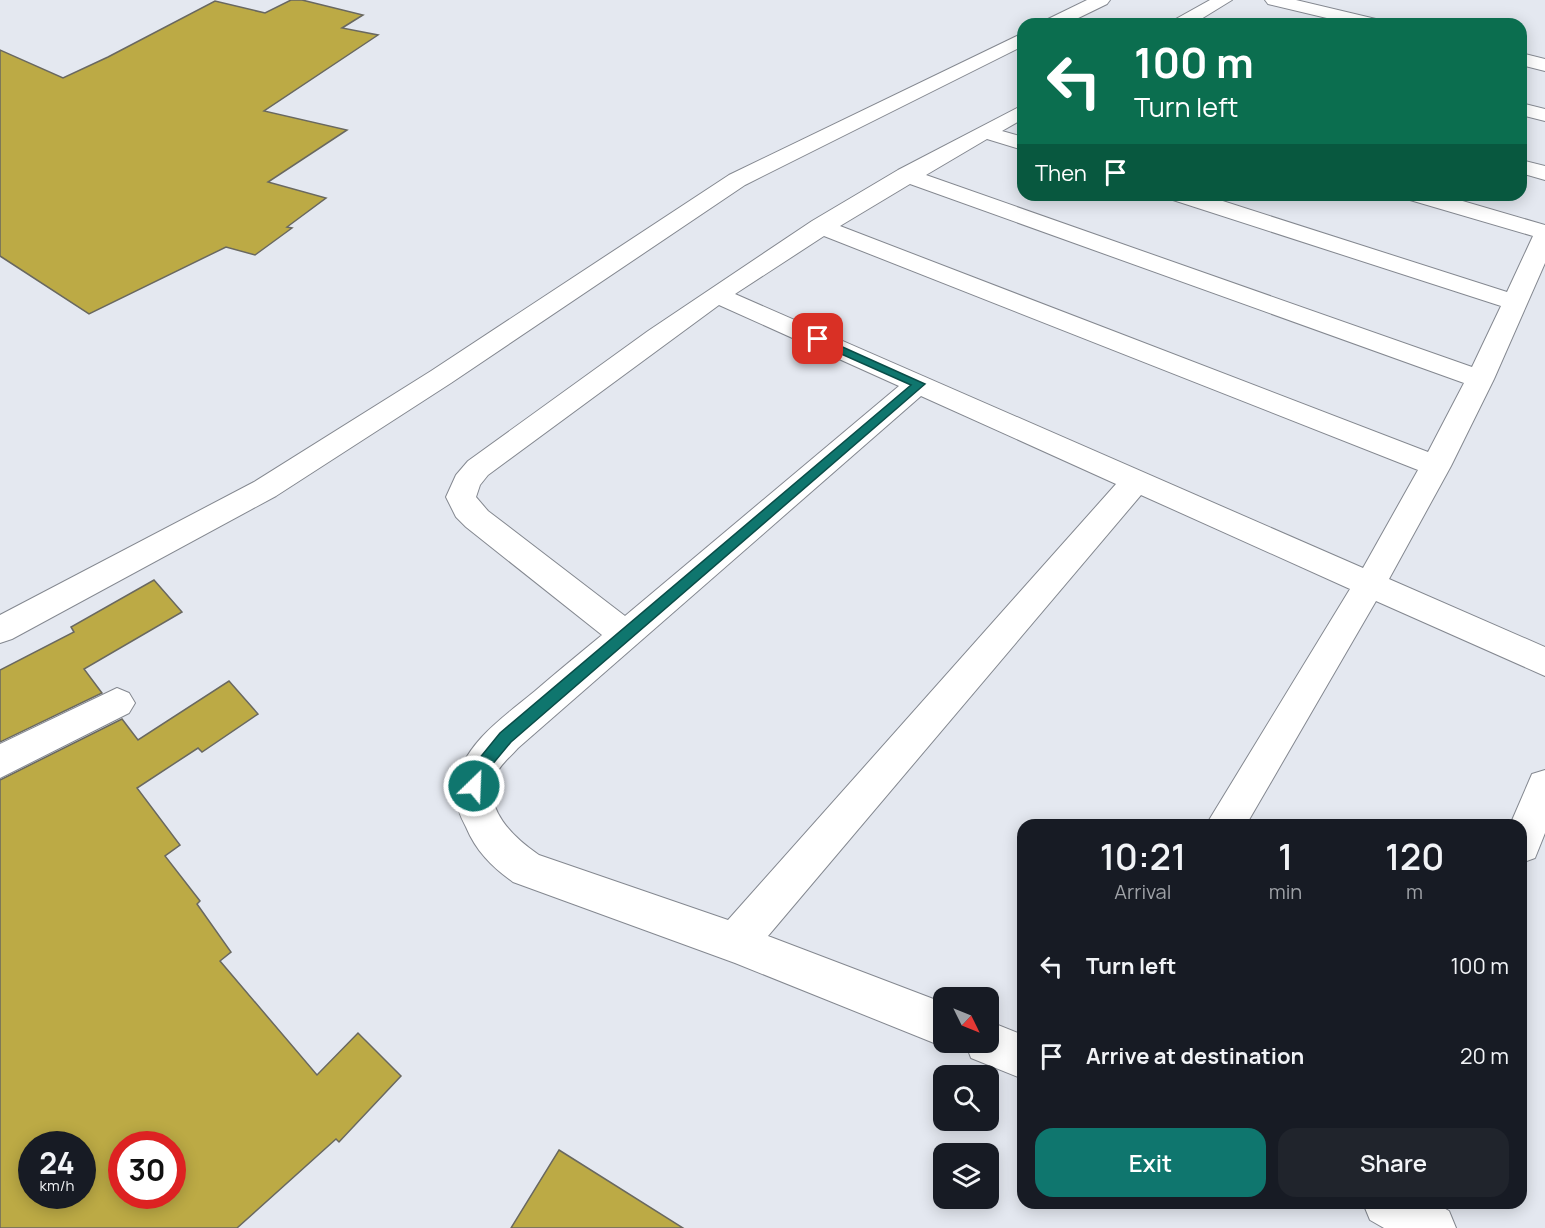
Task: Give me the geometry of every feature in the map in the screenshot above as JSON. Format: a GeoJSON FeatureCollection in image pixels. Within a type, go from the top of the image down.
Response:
{"type":"FeatureCollection","features":[{"type":"Feature","properties":{"kind":"street"},"geometry":{"type":"LineString","coordinates":[[1064,18],[1101,0]]}},
{"type":"Feature","properties":{"kind":"street"},"geometry":{"type":"LineString","coordinates":[[1192,18],[1223,0]]}},
{"type":"Feature","properties":{"kind":"street"},"geometry":{"type":"LineString","coordinates":[[1274,0],[1347,18],[1365,6]]}},
{"type":"Feature","properties":{"kind":"street"},"geometry":{"type":"LineString","coordinates":[[0,630],[265,489],[451,370],[737,180],[1017,42]]}},
{"type":"Feature","properties":{"kind":"street"},"geometry":{"type":"LineString","coordinates":[[1527,60],[1545,65]]}},
{"type":"Feature","properties":{"kind":"street"},"geometry":{"type":"LineString","coordinates":[[1527,110],[1545,115]]}},
{"type":"Feature","properties":{"kind":"street"},"geometry":{"type":"LineString","coordinates":[[626,635],[477,519],[467,509],[461,496],[466,482],[478,468],[717,295],[820,226],[906,175],[1017,114]]}},
{"type":"Feature","properties":{"kind":"street"},"geometry":{"type":"LineString","coordinates":[[985,132],[1017,142]]}},
{"type":"Feature","properties":{"kind":"street"},"geometry":{"type":"LineString","coordinates":[[1527,168],[1545,172]]}},
{"type":"Feature","properties":{"kind":"street"},"geometry":{"type":"LineString","coordinates":[[906,175],[1480,379]]}},
{"type":"Feature","properties":{"kind":"street"},"geometry":{"type":"LineString","coordinates":[[1200,201],[1514,302]]}},
{"type":"Feature","properties":{"kind":"street"},"geometry":{"type":"LineString","coordinates":[[1229,819],[1370,584],[1436,466],[1480,379],[1545,234],[1438,201]]}},
{"type":"Feature","properties":{"kind":"street"},"geometry":{"type":"LineString","coordinates":[[820,226],[1436,466]]}},
{"type":"Feature","properties":{"kind":"street"},"geometry":{"type":"LineString","coordinates":[[717,295],[1545,662]]}},
{"type":"Feature","properties":{"kind":"street"},"geometry":{"type":"LineString","coordinates":[[919,384],[505,737],[479,770],[474,786],[474,801],[485,828],[502,850],[527,869],[735,943],[933,1021]]}},
{"type":"Feature","properties":{"kind":"street"},"geometry":{"type":"LineString","coordinates":[[735,943],[1136,481]]}},
{"type":"Feature","properties":{"kind":"street"},"geometry":{"type":"LineString","coordinates":[[0,762],[117,703]]}},
{"type":"Feature","properties":{"kind":"street"},"geometry":{"type":"LineString","coordinates":[[1527,830],[1545,786]]}},
{"type":"Feature","properties":{"kind":"street"},"geometry":{"type":"LineString","coordinates":[[999,1047],[1017,1054]]}},
{"type":"Feature","properties":{"kind":"street"},"geometry":{"type":"LineString","coordinates":[[1398,1209],[1432,1228]]}},
{"type":"Feature","properties":{"kind":"building"},"geometry":{"type":"Polygon","coordinates":[[[291,0],[302,0],[363,15],[342,28],[378,35],[264,111],[347,130],[268,182],[326,198],[287,227],[292,228],[255,255],[226,247],[89,314],[0,256],[0,50],[63,78],[215,1],[265,13],[291,0]]]}},
{"type":"Feature","properties":{"kind":"building"},"geometry":{"type":"Polygon","coordinates":[[[154,580],[182,612],[84,669],[102,693],[0,742],[0,670],[74,632],[71,627],[154,580]]]}},
{"type":"Feature","properties":{"kind":"building"},"geometry":{"type":"Polygon","coordinates":[[[229,681],[258,714],[202,752],[198,748],[137,788],[180,845],[165,856],[200,901],[197,904],[231,952],[220,961],[317,1075],[358,1033],[401,1076],[339,1142],[336,1139],[237,1228],[0,1228],[0,780],[122,719],[138,740],[229,681]]]}},
{"type":"Feature","properties":{"kind":"building"},"geometry":{"type":"Polygon","coordinates":[[[559,1150],[683,1228],[511,1228],[559,1150]]]}},
{"type":"Feature","properties":{"kind":"route"},"geometry":{"type":"LineString","coordinates":[[474,786],[479,770],[505,737],[919,384],[818,339]]}}]}
